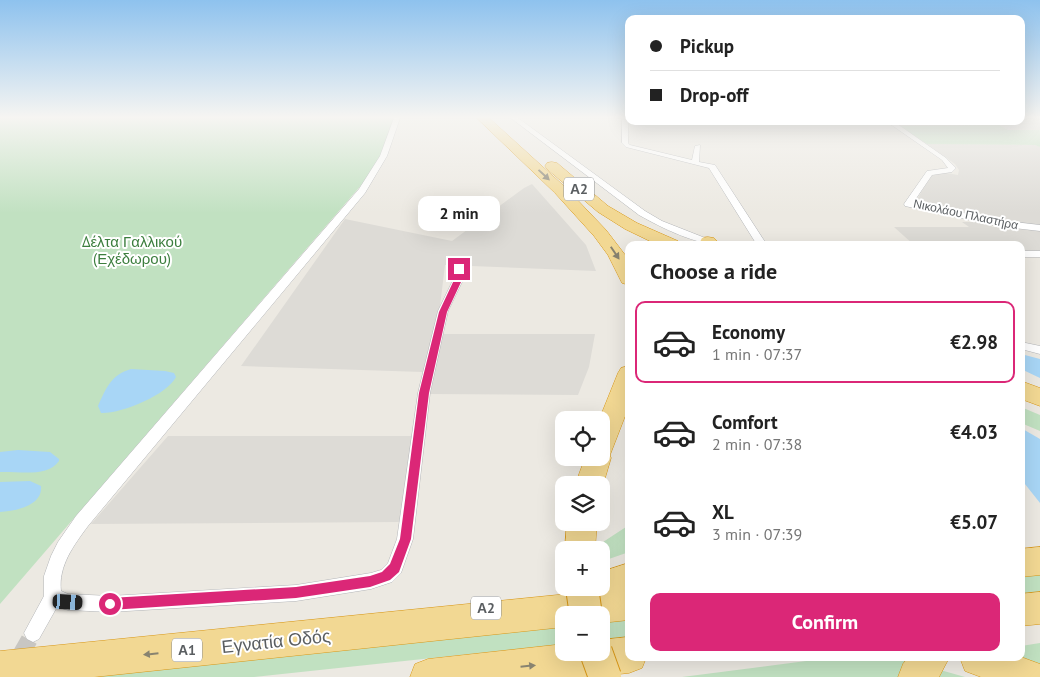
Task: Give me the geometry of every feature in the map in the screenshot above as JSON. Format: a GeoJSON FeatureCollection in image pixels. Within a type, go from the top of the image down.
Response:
{"type":"FeatureCollection","features":[{"type":"Feature","properties":{"kind":"highway","name":"Α2"},"geometry":{"type":"LineString","coordinates":[[517,150],[560,190],[618,230],[640,241]]}},
{"type":"Feature","properties":{"kind":"highway","name":"Α2"},"geometry":{"type":"LineString","coordinates":[[534,150],[603,209],[631,226],[663,241]]}},
{"type":"Feature","properties":{"kind":"highway"},"geometry":{"type":"LineString","coordinates":[[560,190],[607,241],[625,268]]}},
{"type":"Feature","properties":{"kind":"highway"},"geometry":{"type":"LineString","coordinates":[[610,424],[625,384]]}},
{"type":"Feature","properties":{"kind":"highway"},"geometry":{"type":"LineString","coordinates":[[1025,391],[1040,398]]}},
{"type":"Feature","properties":{"kind":"highway"},"geometry":{"type":"LineString","coordinates":[[1025,401],[1040,408]]}},
{"type":"Feature","properties":{"kind":"highway"},"geometry":{"type":"LineString","coordinates":[[1025,563],[1040,561]]}},
{"type":"Feature","properties":{"kind":"highway","name":"Α2"},"geometry":{"type":"LineString","coordinates":[[610,584],[625,579]]}},
{"type":"Feature","properties":{"kind":"highway","name":"Α2"},"geometry":{"type":"LineString","coordinates":[[373,631],[452,612],[567,596]]}},
{"type":"Feature","properties":{"kind":"highway","name":"Α1"},"geometry":{"type":"LineString","coordinates":[[373,631],[625,604]]}},
{"type":"Feature","properties":{"kind":"highway"},"geometry":{"type":"LineString","coordinates":[[1025,610],[1040,608]]}},
{"type":"Feature","properties":{"kind":"highway","name":"Εγνατία Οδός"},"geometry":{"type":"LineString","coordinates":[[0,669],[373,631]]}},
{"type":"Feature","properties":{"kind":"highway"},"geometry":{"type":"LineString","coordinates":[[428,677],[625,655]]}},
{"type":"Feature","properties":{"kind":"highway"},"geometry":{"type":"LineString","coordinates":[[599,661],[605,677]]}},
{"type":"Feature","properties":{"kind":"highway"},"geometry":{"type":"LineString","coordinates":[[916,677],[929,661]]}},
{"type":"Feature","properties":{"kind":"highway"},"geometry":{"type":"LineString","coordinates":[[986,661],[1027,677]]}},
{"type":"Feature","properties":{"kind":"street"},"geometry":{"type":"LineString","coordinates":[[33,633],[53,597],[50,583],[55,566],[77,528],[362,192],[383,160],[387,150]]}},
{"type":"Feature","properties":{"kind":"street"},"geometry":{"type":"LineString","coordinates":[[556,150],[626,203],[659,223],[705,241]]}},
{"type":"Feature","properties":{"kind":"street"},"geometry":{"type":"LineString","coordinates":[[643,150],[712,167],[759,241]]}},
{"type":"Feature","properties":{"kind":"street"},"geometry":{"type":"LineString","coordinates":[[695,162],[697,150]]}},
{"type":"Feature","properties":{"kind":"street","name":"Νικολάου Πλαστήρα"},"geometry":{"type":"LineString","coordinates":[[930,150],[944,159],[952,168],[950,170],[930,173],[908,204],[998,223],[1040,228]]}},
{"type":"Feature","properties":{"kind":"street"},"geometry":{"type":"LineString","coordinates":[[1025,254],[1040,254]]}},
{"type":"Feature","properties":{"kind":"street"},"geometry":{"type":"LineString","coordinates":[[53,597],[68,602],[110,604],[276,594],[370,581],[386,576],[395,568],[405,539],[424,393],[443,312],[458,280],[459,269]]}},
{"type":"Feature","properties":{"kind":"street"},"geometry":{"type":"LineString","coordinates":[[1025,346],[1040,350]]}},
{"type":"Feature","properties":{"kind":"shaded area"},"geometry":{"type":"Polygon","coordinates":[[[935,150],[1040,150],[1040,251],[1025,251],[1025,241],[910,241],[894,227],[969,227],[962,222],[983,222],[993,227],[1032,228],[921,204],[916,201],[930,177],[941,172],[958,175],[959,170],[955,164],[935,150]]]}},
{"type":"Feature","properties":{"kind":"shaded area"},"geometry":{"type":"Polygon","coordinates":[[[532,184],[586,245],[596,271],[445,265],[440,306],[423,372],[241,366],[345,219],[452,241],[532,184]]]}},
{"type":"Feature","properties":{"kind":"shaded area"},"geometry":{"type":"Polygon","coordinates":[[[441,334],[595,334],[589,367],[578,395],[430,394],[441,334]]]}},
{"type":"Feature","properties":{"kind":"shaded area"},"geometry":{"type":"Polygon","coordinates":[[[168,436],[416,436],[399,522],[91,524],[168,436]]]}},
{"type":"Feature","properties":{"kind":"green space","name":"Δέλτα Γαλλικού (Εχέδωρου)"},"geometry":{"type":"Polygon","coordinates":[[[0,150],[383,150],[376,168],[0,604],[0,150]]]}},
{"type":"Feature","properties":{"kind":"green space"},"geometry":{"type":"Polygon","coordinates":[[[1025,409],[1040,415],[1040,431],[1025,425],[1025,409]]]}},
{"type":"Feature","properties":{"kind":"green space"},"geometry":{"type":"Polygon","coordinates":[[[625,528],[625,553],[610,559],[610,541],[605,541],[625,528]]]}},
{"type":"Feature","properties":{"kind":"green space"},"geometry":{"type":"Polygon","coordinates":[[[1040,570],[1040,592],[1025,594],[1025,572],[1040,570]]]}},
{"type":"Feature","properties":{"kind":"green space"},"geometry":{"type":"Polygon","coordinates":[[[625,613],[625,637],[610,639],[610,615],[625,613]]]}},
{"type":"Feature","properties":{"kind":"green space"},"geometry":{"type":"Polygon","coordinates":[[[555,621],[555,645],[254,677],[30,677],[555,621]]]}},
{"type":"Feature","properties":{"kind":"green space"},"geometry":{"type":"Polygon","coordinates":[[[1040,643],[1040,676],[1024,661],[1025,645],[1040,643]]]}},
{"type":"Feature","properties":{"kind":"green space"},"geometry":{"type":"Polygon","coordinates":[[[806,661],[909,661],[965,677],[682,677],[806,661]]]}},
{"type":"Feature","properties":{"kind":"water"},"geometry":{"type":"Polygon","coordinates":[[[1025,355],[1040,359],[1040,378],[1025,371],[1025,355]]]}},
{"type":"Feature","properties":{"kind":"water"},"geometry":{"type":"Polygon","coordinates":[[[131,369],[165,371],[174,373],[176,377],[171,384],[154,397],[131,407],[101,413],[98,406],[110,383],[119,375],[131,369]]]}},
{"type":"Feature","properties":{"kind":"water"},"geometry":{"type":"Polygon","coordinates":[[[1025,430],[1040,439],[1040,503],[1025,484],[1025,430]]]}},
{"type":"Feature","properties":{"kind":"water"},"geometry":{"type":"Polygon","coordinates":[[[18,450],[50,452],[59,461],[54,466],[40,472],[0,472],[0,452],[18,450]]]}},
{"type":"Feature","properties":{"kind":"water"},"geometry":{"type":"Polygon","coordinates":[[[30,481],[41,486],[38,498],[33,503],[20,509],[0,512],[0,482],[30,481]]]}},
{"type":"Feature","properties":{"kind":"tunnel"},"geometry":{"type":"LineString","coordinates":[[8,677],[33,633]]}},
{"type":"Feature","properties":{"kind":"route"},"geometry":{"type":"LineString","coordinates":[[110,604],[296,592],[370,581],[386,576],[395,568],[405,539],[424,393],[443,312],[458,280],[459,269]]}}]}
